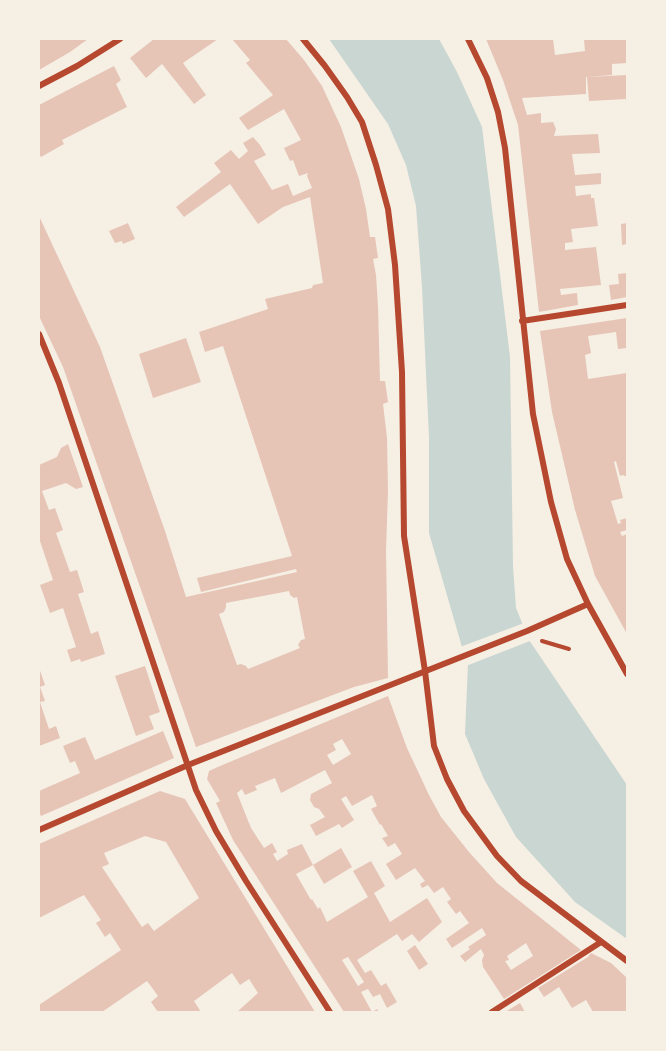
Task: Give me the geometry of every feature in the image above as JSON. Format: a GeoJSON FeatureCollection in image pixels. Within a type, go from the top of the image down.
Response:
{"type":"FeatureCollection","features":[{"type":"Feature","properties":{"kind":"street"},"geometry":{"type":"LineString","coordinates":[[303,39],[325,66],[362,122],[388,209],[395,265],[401,360],[404,536],[434,746],[447,779],[464,811],[496,856],[521,881],[627,961]]}},
{"type":"Feature","properties":{"kind":"street"},"geometry":{"type":"LineString","coordinates":[[468,39],[487,78],[498,112],[510,193],[533,414],[551,502],[567,559],[588,604],[627,674]]}},
{"type":"Feature","properties":{"kind":"street"},"geometry":{"type":"LineString","coordinates":[[39,86],[77,66],[117,40]]}},
{"type":"Feature","properties":{"kind":"street"},"geometry":{"type":"LineString","coordinates":[[522,321],[627,304]]}},
{"type":"Feature","properties":{"kind":"street"},"geometry":{"type":"LineString","coordinates":[[39,334],[59,383],[196,790],[216,831],[246,881],[330,1012]]}},
{"type":"Feature","properties":{"kind":"street"},"geometry":{"type":"LineString","coordinates":[[39,830],[188,765],[527,631],[588,604]]}},
{"type":"Feature","properties":{"kind":"street"},"geometry":{"type":"LineString","coordinates":[[492,1012],[601,942]]}},
{"type":"Feature","properties":{"kind":"path"},"geometry":{"type":"LineString","coordinates":[[539,641],[569,649]]}},
{"type":"Feature","properties":{"kind":"shaded area"},"geometry":{"type":"Polygon","coordinates":[[[329,39],[439,39],[482,127],[510,357],[513,566],[516,608],[529,640],[627,785],[627,939],[575,902],[516,837],[484,779],[465,734],[468,664],[429,533],[429,437],[416,206],[406,165],[388,124],[329,39]]]}},
{"type":"Feature","properties":{"kind":"pier"},"geometry":{"type":"Polygon","coordinates":[[[524,623],[530,641],[466,666],[460,647],[524,623]]]}},
{"type":"Feature","properties":{"kind":"building"},"geometry":{"type":"Polygon","coordinates":[[[39,39],[88,39],[39,70],[39,39]]]}},
{"type":"Feature","properties":{"kind":"building"},"geometry":{"type":"Polygon","coordinates":[[[154,39],[218,39],[183,63],[206,95],[194,104],[162,64],[146,78],[130,58],[154,39]]]}},
{"type":"Feature","properties":{"kind":"building"},"geometry":{"type":"Polygon","coordinates":[[[232,39],[286,39],[304,60],[322,86],[341,127],[359,179],[370,237],[375,237],[378,258],[373,259],[378,306],[380,381],[385,381],[388,402],[383,404],[387,438],[388,491],[386,551],[388,678],[354,687],[196,747],[63,367],[39,316],[39,216],[100,347],[186,597],[297,572],[296,569],[201,592],[197,578],[292,556],[223,346],[205,352],[199,332],[268,309],[265,299],[312,288],[313,285],[323,283],[310,197],[283,207],[258,224],[230,184],[184,217],[176,207],[221,172],[214,163],[231,150],[239,159],[248,151],[243,143],[253,137],[266,155],[254,161],[272,190],[288,184],[293,196],[312,188],[308,173],[299,176],[293,160],[290,161],[284,148],[301,140],[284,109],[248,130],[239,118],[273,95],[246,63],[250,60],[232,39]],[[289,591],[226,603],[224,612],[219,614],[237,665],[241,664],[248,669],[300,648],[298,645],[301,640],[305,639],[297,597],[290,595],[289,591]]]}},
{"type":"Feature","properties":{"kind":"building"},"geometry":{"type":"Polygon","coordinates":[[[486,39],[553,39],[555,55],[585,51],[584,39],[627,39],[627,63],[612,64],[612,75],[586,77],[586,94],[522,98],[527,115],[541,113],[541,123],[553,122],[556,129],[554,136],[598,134],[600,153],[572,154],[575,175],[601,173],[601,184],[575,186],[576,196],[591,194],[591,198],[594,198],[598,226],[571,229],[573,242],[565,243],[565,250],[596,247],[601,285],[560,289],[561,295],[577,293],[578,305],[539,312],[518,125],[486,39]]]}},
{"type":"Feature","properties":{"kind":"building"},"geometry":{"type":"Polygon","coordinates":[[[114,66],[121,80],[116,84],[127,107],[62,140],[64,144],[41,157],[39,154],[39,105],[114,66]]]}},
{"type":"Feature","properties":{"kind":"building"},"geometry":{"type":"Polygon","coordinates":[[[627,75],[627,99],[589,101],[587,77],[627,75]]]}},
{"type":"Feature","properties":{"kind":"building"},"geometry":{"type":"Polygon","coordinates":[[[128,223],[135,239],[123,244],[122,241],[115,243],[109,231],[128,223]]]}},
{"type":"Feature","properties":{"kind":"building"},"geometry":{"type":"Polygon","coordinates":[[[627,223],[627,244],[622,245],[621,224],[627,223]]]}},
{"type":"Feature","properties":{"kind":"building"},"geometry":{"type":"Polygon","coordinates":[[[627,273],[627,297],[611,300],[609,285],[619,284],[618,274],[627,273]]]}},
{"type":"Feature","properties":{"kind":"building"},"geometry":{"type":"Polygon","coordinates":[[[627,318],[627,348],[618,349],[616,332],[588,336],[591,353],[585,355],[588,379],[627,373],[627,477],[620,476],[616,461],[614,462],[623,498],[611,501],[618,524],[621,523],[620,520],[627,518],[627,530],[620,532],[622,536],[627,534],[627,634],[595,576],[575,510],[552,412],[540,331],[627,318]]]}},
{"type":"Feature","properties":{"kind":"building"},"geometry":{"type":"Polygon","coordinates":[[[186,338],[201,382],[153,398],[139,354],[186,338]]]}},
{"type":"Feature","properties":{"kind":"building"},"geometry":{"type":"Polygon","coordinates":[[[68,444],[83,487],[76,489],[66,483],[42,491],[49,510],[55,508],[63,530],[56,533],[70,572],[77,570],[84,592],[78,594],[91,634],[98,631],[105,654],[81,662],[80,659],[71,662],[67,650],[76,647],[63,608],[50,613],[40,585],[53,580],[39,538],[39,465],[57,457],[61,448],[68,444]]]}},
{"type":"Feature","properties":{"kind":"building"},"geometry":{"type":"Polygon","coordinates":[[[145,666],[160,712],[149,716],[154,729],[136,736],[115,676],[145,666]]]}},
{"type":"Feature","properties":{"kind":"building"},"geometry":{"type":"Polygon","coordinates":[[[39,668],[45,685],[40,687],[45,701],[40,702],[49,729],[56,726],[60,738],[39,746],[39,668]]]}},
{"type":"Feature","properties":{"kind":"building"},"geometry":{"type":"Polygon","coordinates":[[[388,696],[407,748],[441,817],[497,883],[581,950],[504,999],[483,967],[484,955],[481,949],[465,962],[460,956],[470,949],[468,947],[486,935],[482,928],[452,948],[446,939],[469,923],[460,911],[456,914],[447,902],[451,899],[443,887],[434,893],[428,885],[422,888],[420,884],[425,881],[415,868],[396,880],[386,864],[402,854],[395,843],[388,847],[382,838],[388,836],[371,809],[377,806],[372,795],[352,806],[346,796],[341,799],[354,820],[342,828],[339,824],[316,836],[310,825],[325,817],[310,800],[311,794],[332,783],[325,770],[281,793],[275,778],[255,786],[257,790],[245,795],[242,789],[237,793],[251,828],[264,848],[272,843],[277,852],[273,854],[277,861],[288,854],[287,850],[302,844],[313,865],[296,874],[311,900],[318,909],[320,907],[327,922],[368,897],[353,871],[371,861],[385,886],[374,893],[390,922],[427,898],[442,922],[419,942],[412,934],[402,941],[397,934],[357,960],[365,973],[371,970],[381,986],[386,983],[397,1002],[387,1008],[380,994],[373,997],[368,989],[361,992],[372,1012],[344,1012],[233,840],[216,803],[220,801],[207,779],[209,771],[388,696]],[[342,739],[333,744],[336,750],[327,755],[333,765],[351,754],[342,739]],[[526,943],[507,956],[509,960],[505,961],[511,970],[533,956],[526,943]],[[348,957],[342,960],[358,986],[364,982],[348,957]]]}},
{"type":"Feature","properties":{"kind":"building"},"geometry":{"type":"Polygon","coordinates":[[[163,731],[174,758],[41,816],[39,791],[80,773],[75,761],[70,763],[63,746],[85,737],[95,760],[163,731]]]}},
{"type":"Feature","properties":{"kind":"building"},"geometry":{"type":"Polygon","coordinates":[[[160,791],[185,799],[315,1012],[237,1012],[258,993],[249,979],[240,985],[232,973],[194,1001],[201,1012],[158,1012],[151,1002],[158,996],[147,981],[102,1012],[39,1012],[39,1005],[121,950],[110,933],[105,937],[96,923],[101,920],[84,895],[39,918],[39,844],[160,791]],[[145,836],[104,853],[109,864],[102,867],[142,927],[148,923],[154,931],[199,898],[166,842],[145,836]]]}},
{"type":"Feature","properties":{"kind":"building"},"geometry":{"type":"Polygon","coordinates":[[[341,848],[352,867],[324,884],[313,865],[341,848]]]}},
{"type":"Feature","properties":{"kind":"building"},"geometry":{"type":"Polygon","coordinates":[[[415,945],[428,964],[419,970],[407,951],[415,945]]]}},
{"type":"Feature","properties":{"kind":"building"},"geometry":{"type":"Polygon","coordinates":[[[591,953],[611,963],[627,978],[627,1012],[593,1012],[586,1000],[572,1008],[559,987],[544,997],[538,988],[591,953]]]}},
{"type":"Feature","properties":{"kind":"building"},"geometry":{"type":"Polygon","coordinates":[[[520,1003],[525,1012],[505,1012],[520,1003]]]}}]}
